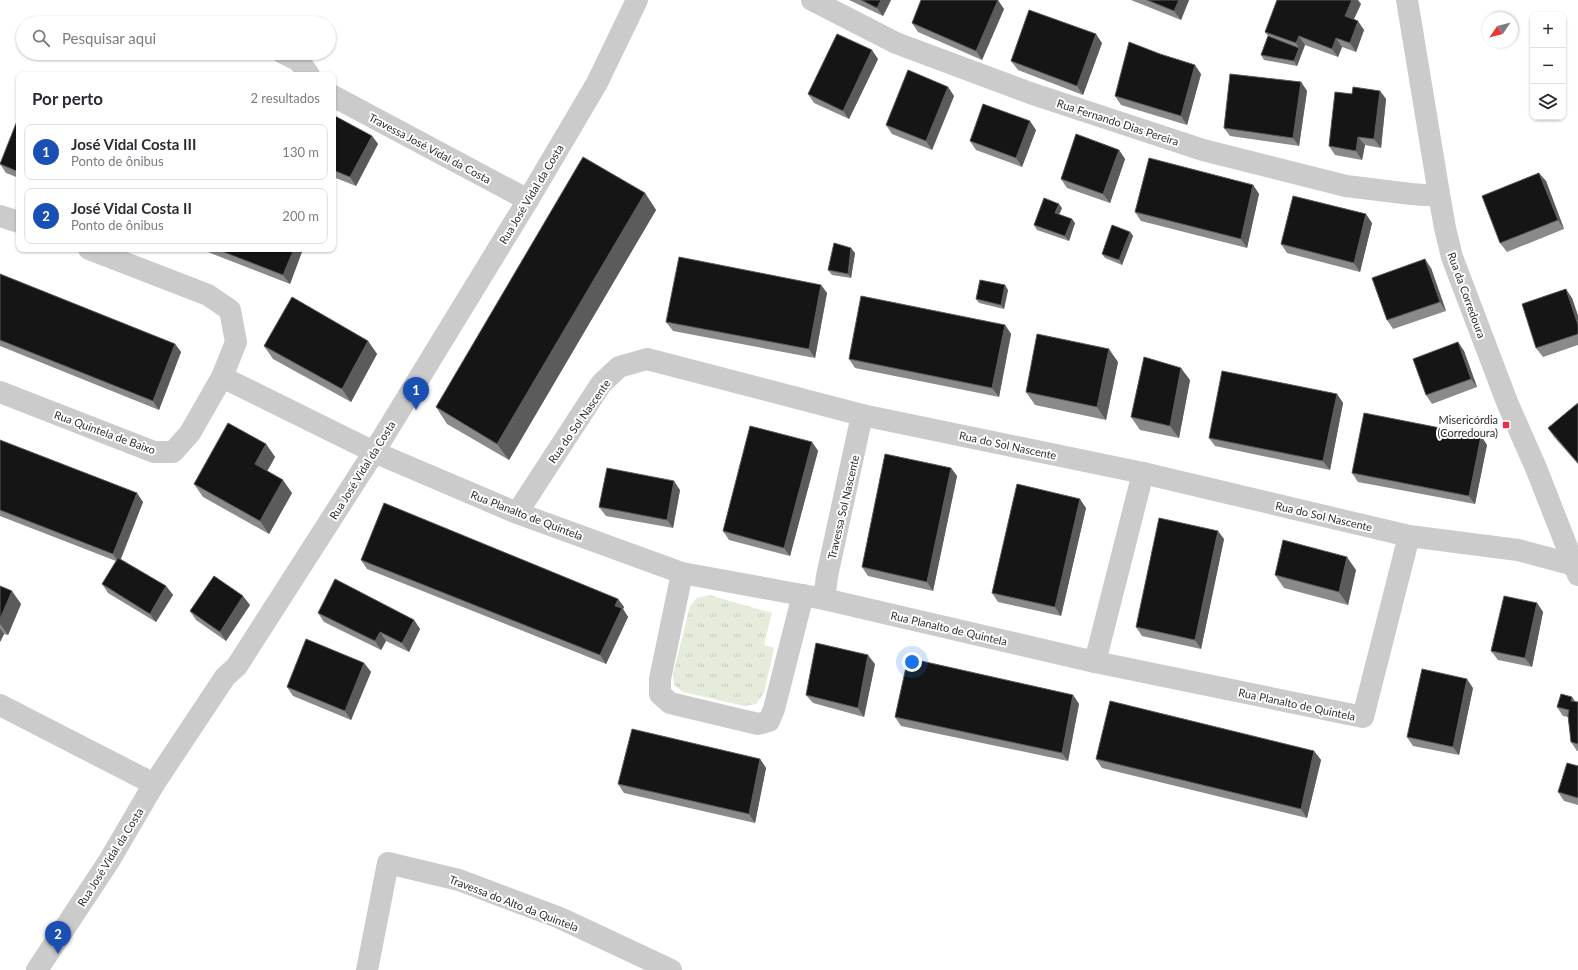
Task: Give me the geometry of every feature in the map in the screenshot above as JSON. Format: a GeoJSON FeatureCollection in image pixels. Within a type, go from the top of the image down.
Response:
{"type":"FeatureCollection","features":[{"type":"Feature","properties":{"kind":"street","name":"Rua José Vidal da Costa"},"geometry":{"type":"LineString","coordinates":[[38,970],[109,861],[154,784],[225,676],[237,666],[374,452],[528,200],[597,83],[637,0]]}},
{"type":"Feature","properties":{"kind":"street","name":"Rua Fernando Dias Pereira"},"geometry":{"type":"LineString","coordinates":[[812,0],[896,43],[1030,93],[1203,150],[1346,186],[1412,194],[1439,194]]}},
{"type":"Feature","properties":{"kind":"street","name":"Rua da Corredoura"},"geometry":{"type":"LineString","coordinates":[[1407,0],[1439,194],[1452,257],[1507,402],[1536,468],[1577,569]]}},
{"type":"Feature","properties":{"kind":"street"},"geometry":{"type":"LineString","coordinates":[[297,60],[307,72]]}},
{"type":"Feature","properties":{"kind":"street","name":"Travessa José Vidal da Costa"},"geometry":{"type":"LineString","coordinates":[[336,98],[528,200]]}},
{"type":"Feature","properties":{"kind":"street"},"geometry":{"type":"LineString","coordinates":[[0,216],[16,221]]}},
{"type":"Feature","properties":{"kind":"street","name":"Rua Quintela de Baixo"},"geometry":{"type":"LineString","coordinates":[[0,392],[154,452],[173,452],[190,433],[222,377],[236,342],[230,310],[208,295],[97,252]]}},
{"type":"Feature","properties":{"kind":"street","name":"Rua do Sol Nascente"},"geometry":{"type":"LineString","coordinates":[[517,513],[602,384],[619,367],[647,360],[862,414],[1143,473],[1409,536],[1518,550],[1577,569]]}},
{"type":"Feature","properties":{"kind":"street"},"geometry":{"type":"LineString","coordinates":[[222,377],[374,452]]}},
{"type":"Feature","properties":{"kind":"street","name":"Travessa Sol Nascente"},"geometry":{"type":"LineString","coordinates":[[813,597],[827,576],[862,414]]}},
{"type":"Feature","properties":{"kind":"street","name":"Rua Planalto de Quintela"},"geometry":{"type":"LineString","coordinates":[[374,452],[517,513],[682,573],[813,597],[1094,662],[1363,717],[1409,536]]}},
{"type":"Feature","properties":{"kind":"street"},"geometry":{"type":"LineString","coordinates":[[1094,662],[1143,473]]}},
{"type":"Feature","properties":{"kind":"street"},"geometry":{"type":"LineString","coordinates":[[682,573],[660,679],[660,694],[670,703],[758,724],[769,721],[813,597]]}},
{"type":"Feature","properties":{"kind":"street"},"geometry":{"type":"LineString","coordinates":[[0,705],[154,784]]}},
{"type":"Feature","properties":{"kind":"street","name":"Travessa do Alto da Quintela"},"geometry":{"type":"LineString","coordinates":[[367,970],[388,863],[459,880],[560,918],[671,970]]}},
{"type":"Feature","properties":{"kind":"green space"},"geometry":{"type":"Polygon","coordinates":[[[709,595],[772,613],[764,645],[774,648],[764,693],[756,704],[744,706],[683,692],[674,685],[673,674],[690,606],[697,598],[709,595]]]}},
{"type":"Feature","properties":{"kind":"building"},"geometry":{"type":"Polygon","coordinates":[[[861,0],[881,0],[877,8],[861,0]]]}},
{"type":"Feature","properties":{"kind":"building"},"geometry":{"type":"Polygon","coordinates":[[[921,0],[998,0],[976,51],[912,23],[921,0]]]}},
{"type":"Feature","properties":{"kind":"building"},"geometry":{"type":"Polygon","coordinates":[[[1147,0],[1179,0],[1174,11],[1147,0]]]}},
{"type":"Feature","properties":{"kind":"building"},"geometry":{"type":"Polygon","coordinates":[[[1277,0],[1352,0],[1345,16],[1358,21],[1350,43],[1336,38],[1332,49],[1299,36],[1296,43],[1265,32],[1277,0]]]}},
{"type":"Feature","properties":{"kind":"building"},"geometry":{"type":"Polygon","coordinates":[[[1029,10],[1096,34],[1077,86],[1011,61],[1029,10]]]}},
{"type":"Feature","properties":{"kind":"building"},"geometry":{"type":"Polygon","coordinates":[[[837,34],[872,50],[843,111],[808,94],[837,34]]]}},
{"type":"Feature","properties":{"kind":"building"},"geometry":{"type":"Polygon","coordinates":[[[1268,36],[1299,48],[1294,61],[1261,55],[1268,36]]]}},
{"type":"Feature","properties":{"kind":"building"},"geometry":{"type":"Polygon","coordinates":[[[1129,42],[1195,65],[1181,116],[1115,96],[1129,42]]]}},
{"type":"Feature","properties":{"kind":"building"},"geometry":{"type":"Polygon","coordinates":[[[908,70],[948,87],[926,141],[886,125],[908,70]]]}},
{"type":"Feature","properties":{"kind":"building"},"geometry":{"type":"Polygon","coordinates":[[[1230,74],[1301,82],[1293,138],[1224,128],[1230,74]]]}},
{"type":"Feature","properties":{"kind":"building"},"geometry":{"type":"Polygon","coordinates":[[[1353,87],[1380,91],[1374,139],[1358,137],[1356,151],[1329,146],[1335,92],[1352,94],[1353,87]]]}},
{"type":"Feature","properties":{"kind":"building"},"geometry":{"type":"Polygon","coordinates":[[[983,104],[1030,121],[1016,158],[970,141],[983,104]]]}},
{"type":"Feature","properties":{"kind":"building"},"geometry":{"type":"Polygon","coordinates":[[[336,117],[372,136],[350,177],[336,171],[336,117]]]}},
{"type":"Feature","properties":{"kind":"building"},"geometry":{"type":"Polygon","coordinates":[[[16,124],[16,171],[0,164],[16,124]]]}},
{"type":"Feature","properties":{"kind":"building"},"geometry":{"type":"Polygon","coordinates":[[[1076,134],[1119,150],[1103,194],[1061,179],[1076,134]]]}},
{"type":"Feature","properties":{"kind":"building"},"geometry":{"type":"Polygon","coordinates":[[[583,157],[645,193],[497,444],[436,407],[583,157]]]}},
{"type":"Feature","properties":{"kind":"building"},"geometry":{"type":"Polygon","coordinates":[[[1149,158],[1253,185],[1241,239],[1135,212],[1149,158]]]}},
{"type":"Feature","properties":{"kind":"building"},"geometry":{"type":"Polygon","coordinates":[[[1539,173],[1558,220],[1500,243],[1482,196],[1539,173]]]}},
{"type":"Feature","properties":{"kind":"building"},"geometry":{"type":"Polygon","coordinates":[[[1293,196],[1366,214],[1354,263],[1281,244],[1293,196]]]}},
{"type":"Feature","properties":{"kind":"building"},"geometry":{"type":"Polygon","coordinates":[[[1044,198],[1059,204],[1055,213],[1072,219],[1065,236],[1034,225],[1044,198]]]}},
{"type":"Feature","properties":{"kind":"building"},"geometry":{"type":"Polygon","coordinates":[[[1112,225],[1130,232],[1119,260],[1102,254],[1112,225]]]}},
{"type":"Feature","properties":{"kind":"building"},"geometry":{"type":"Polygon","coordinates":[[[834,243],[851,248],[848,274],[828,270],[834,243]]]}},
{"type":"Feature","properties":{"kind":"building"},"geometry":{"type":"Polygon","coordinates":[[[224,252],[293,252],[283,275],[224,252]]]}},
{"type":"Feature","properties":{"kind":"building"},"geometry":{"type":"Polygon","coordinates":[[[679,257],[821,285],[809,349],[666,322],[679,257]]]}},
{"type":"Feature","properties":{"kind":"building"},"geometry":{"type":"Polygon","coordinates":[[[1425,259],[1440,302],[1387,320],[1372,278],[1425,259]]]}},
{"type":"Feature","properties":{"kind":"building"},"geometry":{"type":"Polygon","coordinates":[[[0,274],[175,344],[153,401],[0,340],[0,274]]]}},
{"type":"Feature","properties":{"kind":"building"},"geometry":{"type":"Polygon","coordinates":[[[980,280],[1005,285],[1001,305],[976,299],[980,280]]]}},
{"type":"Feature","properties":{"kind":"building"},"geometry":{"type":"Polygon","coordinates":[[[1566,289],[1578,325],[1578,334],[1536,348],[1522,304],[1566,289]]]}},
{"type":"Feature","properties":{"kind":"building"},"geometry":{"type":"Polygon","coordinates":[[[861,296],[1005,325],[992,388],[849,359],[861,296]]]}},
{"type":"Feature","properties":{"kind":"building"},"geometry":{"type":"Polygon","coordinates":[[[292,297],[368,341],[342,389],[264,346],[292,297]]]}},
{"type":"Feature","properties":{"kind":"building"},"geometry":{"type":"Polygon","coordinates":[[[1037,334],[1109,349],[1097,407],[1026,392],[1037,334]]]}},
{"type":"Feature","properties":{"kind":"building"},"geometry":{"type":"Polygon","coordinates":[[[1458,342],[1471,379],[1426,395],[1413,359],[1458,342]]]}},
{"type":"Feature","properties":{"kind":"building"},"geometry":{"type":"Polygon","coordinates":[[[1144,357],[1181,368],[1170,426],[1131,417],[1144,357]]]}},
{"type":"Feature","properties":{"kind":"building"},"geometry":{"type":"Polygon","coordinates":[[[1222,371],[1337,394],[1323,461],[1209,438],[1222,371]]]}},
{"type":"Feature","properties":{"kind":"building"},"geometry":{"type":"Polygon","coordinates":[[[1578,403],[1578,463],[1548,428],[1578,403]]]}},
{"type":"Feature","properties":{"kind":"building"},"geometry":{"type":"Polygon","coordinates":[[[1364,413],[1481,436],[1469,496],[1352,473],[1364,413]]]}},
{"type":"Feature","properties":{"kind":"building"},"geometry":{"type":"Polygon","coordinates":[[[228,423],[266,444],[255,464],[283,480],[260,521],[194,484],[228,423]]]}},
{"type":"Feature","properties":{"kind":"building"},"geometry":{"type":"Polygon","coordinates":[[[750,426],[812,442],[784,548],[723,531],[750,426]]]}},
{"type":"Feature","properties":{"kind":"building"},"geometry":{"type":"Polygon","coordinates":[[[0,440],[137,493],[113,554],[0,510],[0,440]]]}},
{"type":"Feature","properties":{"kind":"building"},"geometry":{"type":"Polygon","coordinates":[[[885,454],[951,468],[927,582],[862,567],[885,454]]]}},
{"type":"Feature","properties":{"kind":"building"},"geometry":{"type":"Polygon","coordinates":[[[607,468],[674,481],[667,520],[599,507],[607,468]]]}},
{"type":"Feature","properties":{"kind":"building"},"geometry":{"type":"Polygon","coordinates":[[[1017,484],[1080,499],[1055,607],[992,593],[1017,484]]]}},
{"type":"Feature","properties":{"kind":"building"},"geometry":{"type":"Polygon","coordinates":[[[384,503],[618,599],[615,606],[622,608],[600,655],[361,560],[384,503]]]}},
{"type":"Feature","properties":{"kind":"building"},"geometry":{"type":"Polygon","coordinates":[[[1159,518],[1218,531],[1195,640],[1136,627],[1159,518]]]}},
{"type":"Feature","properties":{"kind":"building"},"geometry":{"type":"Polygon","coordinates":[[[1283,540],[1347,557],[1339,592],[1275,575],[1283,540]]]}},
{"type":"Feature","properties":{"kind":"building"},"geometry":{"type":"Polygon","coordinates":[[[118,558],[166,586],[150,614],[102,584],[118,558]]]}},
{"type":"Feature","properties":{"kind":"building"},"geometry":{"type":"Polygon","coordinates":[[[214,576],[243,596],[220,632],[190,611],[214,576]]]}},
{"type":"Feature","properties":{"kind":"building"},"geometry":{"type":"Polygon","coordinates":[[[335,579],[414,620],[402,643],[380,632],[375,641],[318,613],[335,579]]]}},
{"type":"Feature","properties":{"kind":"building"},"geometry":{"type":"Polygon","coordinates":[[[0,586],[12,591],[0,619],[0,586]]]}},
{"type":"Feature","properties":{"kind":"building"},"geometry":{"type":"Polygon","coordinates":[[[1504,596],[1537,603],[1525,658],[1491,651],[1504,596]]]}},
{"type":"Feature","properties":{"kind":"building"},"geometry":{"type":"Polygon","coordinates":[[[306,639],[364,663],[345,711],[287,687],[306,639]]]}},
{"type":"Feature","properties":{"kind":"building"},"geometry":{"type":"Polygon","coordinates":[[[816,643],[868,655],[858,708],[806,695],[816,643]]]}},
{"type":"Feature","properties":{"kind":"building"},"geometry":{"type":"Polygon","coordinates":[[[908,658],[1073,695],[1062,753],[895,717],[908,658]]]}},
{"type":"Feature","properties":{"kind":"building"},"geometry":{"type":"Polygon","coordinates":[[[1422,669],[1467,679],[1453,747],[1407,737],[1422,669]]]}},
{"type":"Feature","properties":{"kind":"building"},"geometry":{"type":"Polygon","coordinates":[[[1561,694],[1572,697],[1571,701],[1578,702],[1578,744],[1571,742],[1568,715],[1569,710],[1557,707],[1561,694]]]}},
{"type":"Feature","properties":{"kind":"building"},"geometry":{"type":"Polygon","coordinates":[[[1110,701],[1314,751],[1301,809],[1096,759],[1110,701]]]}},
{"type":"Feature","properties":{"kind":"building"},"geometry":{"type":"Polygon","coordinates":[[[632,729],[760,759],[749,814],[618,784],[632,729]]]}},
{"type":"Feature","properties":{"kind":"building"},"geometry":{"type":"Polygon","coordinates":[[[1567,763],[1578,766],[1578,798],[1558,792],[1567,763]]]}},
{"type":"Feature","properties":{"kind":"place","name":"José Vidal Costa III"},"geometry":{"type":"Point","coordinates":[416,410]}},
{"type":"Feature","properties":{"kind":"place","name":"Misericórdia (Corredoura)"},"geometry":{"type":"Point","coordinates":[1506,425]}},
{"type":"Feature","properties":{"kind":"place","name":"José Vidal Costa II"},"geometry":{"type":"Point","coordinates":[58,954]}}]}
